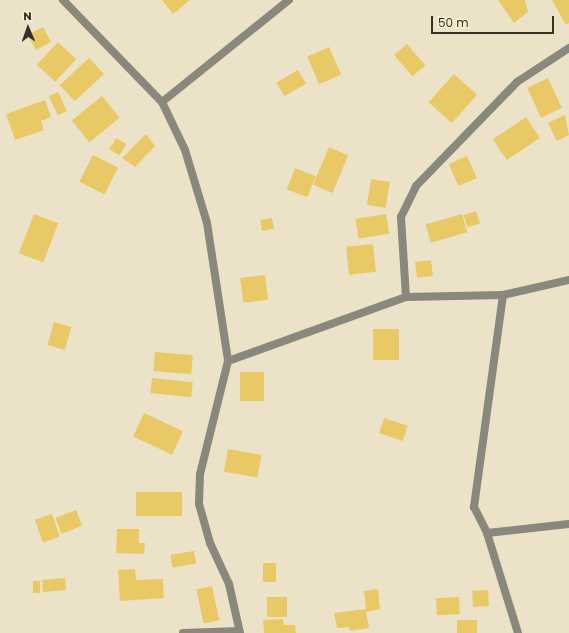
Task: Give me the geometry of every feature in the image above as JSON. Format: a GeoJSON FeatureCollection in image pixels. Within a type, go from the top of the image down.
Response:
{"type":"FeatureCollection","features":[{"type":"Feature","properties":{"kind":"street"},"geometry":{"type":"LineString","coordinates":[[63,0],[162,102],[185,150],[207,223],[228,361],[200,474],[199,504],[210,544],[229,584],[239,632],[183,633]]}},
{"type":"Feature","properties":{"kind":"street"},"geometry":{"type":"LineString","coordinates":[[162,102],[289,0]]}},
{"type":"Feature","properties":{"kind":"street"},"geometry":{"type":"LineString","coordinates":[[406,297],[402,217],[416,186],[517,82],[569,48]]}},
{"type":"Feature","properties":{"kind":"street"},"geometry":{"type":"LineString","coordinates":[[228,361],[406,297],[503,295],[569,280]]}},
{"type":"Feature","properties":{"kind":"street"},"geometry":{"type":"LineString","coordinates":[[503,295],[474,489],[474,507],[486,533],[518,633]]}},
{"type":"Feature","properties":{"kind":"street"},"geometry":{"type":"LineString","coordinates":[[486,533],[569,524]]}},
{"type":"Feature","properties":{"kind":"building"},"geometry":{"type":"Polygon","coordinates":[[[162,0],[190,0],[173,14],[162,0]]]}},
{"type":"Feature","properties":{"kind":"building"},"geometry":{"type":"Polygon","coordinates":[[[498,0],[525,0],[528,12],[514,23],[498,0]]]}},
{"type":"Feature","properties":{"kind":"building"},"geometry":{"type":"Polygon","coordinates":[[[552,0],[569,0],[569,23],[566,25],[552,0]]]}},
{"type":"Feature","properties":{"kind":"building"},"geometry":{"type":"Polygon","coordinates":[[[43,27],[51,42],[36,50],[28,35],[43,27]]]}},
{"type":"Feature","properties":{"kind":"building"},"geometry":{"type":"Polygon","coordinates":[[[58,42],[76,59],[55,82],[37,65],[58,42]]]}},
{"type":"Feature","properties":{"kind":"building"},"geometry":{"type":"Polygon","coordinates":[[[407,44],[425,65],[413,76],[394,55],[407,44]]]}},
{"type":"Feature","properties":{"kind":"building"},"geometry":{"type":"Polygon","coordinates":[[[329,47],[341,74],[319,84],[307,57],[329,47]]]}},
{"type":"Feature","properties":{"kind":"building"},"geometry":{"type":"Polygon","coordinates":[[[89,58],[104,74],[75,101],[60,85],[89,58]]]}},
{"type":"Feature","properties":{"kind":"building"},"geometry":{"type":"Polygon","coordinates":[[[298,70],[306,84],[284,96],[276,82],[298,70]]]}},
{"type":"Feature","properties":{"kind":"building"},"geometry":{"type":"Polygon","coordinates":[[[454,74],[477,95],[452,123],[429,102],[454,74]]]}},
{"type":"Feature","properties":{"kind":"building"},"geometry":{"type":"Polygon","coordinates":[[[548,78],[562,108],[541,118],[527,88],[548,78]]]}},
{"type":"Feature","properties":{"kind":"building"},"geometry":{"type":"Polygon","coordinates":[[[58,92],[67,111],[58,115],[49,96],[58,92]]]}},
{"type":"Feature","properties":{"kind":"building"},"geometry":{"type":"Polygon","coordinates":[[[102,96],[120,118],[89,142],[72,121],[102,96]]]}},
{"type":"Feature","properties":{"kind":"building"},"geometry":{"type":"Polygon","coordinates":[[[45,100],[51,117],[41,121],[44,130],[15,140],[6,114],[45,100]]]}},
{"type":"Feature","properties":{"kind":"building"},"geometry":{"type":"Polygon","coordinates":[[[565,115],[569,135],[557,141],[548,123],[565,115]]]}},
{"type":"Feature","properties":{"kind":"building"},"geometry":{"type":"Polygon","coordinates":[[[526,117],[540,138],[507,160],[493,139],[526,117]]]}},
{"type":"Feature","properties":{"kind":"building"},"geometry":{"type":"Polygon","coordinates":[[[146,134],[155,146],[135,167],[122,158],[146,134]]]}},
{"type":"Feature","properties":{"kind":"building"},"geometry":{"type":"Polygon","coordinates":[[[116,138],[126,144],[120,155],[109,149],[116,138]]]}},
{"type":"Feature","properties":{"kind":"building"},"geometry":{"type":"Polygon","coordinates":[[[329,147],[348,155],[332,193],[313,185],[329,147]]]}},
{"type":"Feature","properties":{"kind":"building"},"geometry":{"type":"Polygon","coordinates":[[[93,155],[118,168],[104,194],[79,182],[93,155]]]}},
{"type":"Feature","properties":{"kind":"building"},"geometry":{"type":"Polygon","coordinates":[[[467,156],[477,178],[458,186],[449,164],[467,156]]]}},
{"type":"Feature","properties":{"kind":"building"},"geometry":{"type":"Polygon","coordinates":[[[295,168],[316,176],[307,197],[287,189],[295,168]]]}},
{"type":"Feature","properties":{"kind":"building"},"geometry":{"type":"Polygon","coordinates":[[[371,179],[390,182],[386,208],[367,205],[371,179]]]}},
{"type":"Feature","properties":{"kind":"building"},"geometry":{"type":"Polygon","coordinates":[[[476,211],[480,223],[468,227],[464,215],[476,211]]]}},
{"type":"Feature","properties":{"kind":"building"},"geometry":{"type":"Polygon","coordinates":[[[34,214],[58,223],[43,263],[19,253],[34,214]]]}},
{"type":"Feature","properties":{"kind":"building"},"geometry":{"type":"Polygon","coordinates":[[[386,214],[389,234],[359,239],[355,219],[386,214]]]}},
{"type":"Feature","properties":{"kind":"building"},"geometry":{"type":"Polygon","coordinates":[[[462,214],[467,232],[431,243],[425,224],[462,214]]]}},
{"type":"Feature","properties":{"kind":"building"},"geometry":{"type":"Polygon","coordinates":[[[272,218],[274,229],[262,231],[260,220],[272,218]]]}},
{"type":"Feature","properties":{"kind":"building"},"geometry":{"type":"Polygon","coordinates":[[[373,244],[376,272],[349,275],[346,247],[373,244]]]}},
{"type":"Feature","properties":{"kind":"building"},"geometry":{"type":"Polygon","coordinates":[[[431,260],[433,276],[417,278],[415,262],[431,260]]]}},
{"type":"Feature","properties":{"kind":"building"},"geometry":{"type":"Polygon","coordinates":[[[265,275],[268,300],[243,303],[240,278],[265,275]]]}},
{"type":"Feature","properties":{"kind":"building"},"geometry":{"type":"Polygon","coordinates":[[[54,322],[71,327],[65,350],[47,345],[54,322]]]}},
{"type":"Feature","properties":{"kind":"building"},"geometry":{"type":"Polygon","coordinates":[[[373,329],[399,329],[399,360],[373,360],[373,329]]]}},
{"type":"Feature","properties":{"kind":"building"},"geometry":{"type":"Polygon","coordinates":[[[155,352],[193,355],[191,374],[153,371],[155,352]]]}},
{"type":"Feature","properties":{"kind":"building"},"geometry":{"type":"Polygon","coordinates":[[[240,372],[264,372],[264,401],[240,401],[240,372]]]}},
{"type":"Feature","properties":{"kind":"building"},"geometry":{"type":"Polygon","coordinates":[[[152,378],[193,382],[191,397],[150,393],[152,378]]]}},
{"type":"Feature","properties":{"kind":"building"},"geometry":{"type":"Polygon","coordinates":[[[144,413],[183,431],[172,455],[133,437],[144,413]]]}},
{"type":"Feature","properties":{"kind":"building"},"geometry":{"type":"Polygon","coordinates":[[[384,418],[408,426],[403,441],[379,433],[384,418]]]}},
{"type":"Feature","properties":{"kind":"building"},"geometry":{"type":"Polygon","coordinates":[[[228,449],[261,455],[257,478],[224,472],[228,449]]]}},
{"type":"Feature","properties":{"kind":"building"},"geometry":{"type":"Polygon","coordinates":[[[136,492],[182,492],[182,516],[136,516],[136,492]]]}},
{"type":"Feature","properties":{"kind":"building"},"geometry":{"type":"Polygon","coordinates":[[[76,510],[82,526],[62,534],[55,518],[76,510]]]}},
{"type":"Feature","properties":{"kind":"building"},"geometry":{"type":"Polygon","coordinates":[[[52,514],[60,537],[43,543],[35,520],[52,514]]]}},
{"type":"Feature","properties":{"kind":"building"},"geometry":{"type":"Polygon","coordinates":[[[117,529],[139,529],[139,543],[145,543],[144,554],[116,553],[117,529]]]}},
{"type":"Feature","properties":{"kind":"building"},"geometry":{"type":"Polygon","coordinates":[[[194,551],[196,564],[172,568],[170,555],[194,551]]]}},
{"type":"Feature","properties":{"kind":"building"},"geometry":{"type":"Polygon","coordinates":[[[263,563],[276,563],[276,582],[263,582],[263,563]]]}},
{"type":"Feature","properties":{"kind":"building"},"geometry":{"type":"Polygon","coordinates":[[[135,569],[136,580],[163,579],[164,598],[120,601],[118,570],[135,569]]]}},
{"type":"Feature","properties":{"kind":"building"},"geometry":{"type":"Polygon","coordinates":[[[65,578],[66,590],[43,592],[42,580],[65,578]]]}},
{"type":"Feature","properties":{"kind":"building"},"geometry":{"type":"Polygon","coordinates":[[[33,581],[40,581],[40,593],[33,593],[33,581]]]}},
{"type":"Feature","properties":{"kind":"building"},"geometry":{"type":"Polygon","coordinates":[[[212,586],[219,620],[204,624],[196,589],[212,586]]]}},
{"type":"Feature","properties":{"kind":"building"},"geometry":{"type":"Polygon","coordinates":[[[378,589],[380,609],[366,612],[369,628],[350,631],[349,627],[337,628],[334,613],[366,609],[364,591],[378,589]]]}},
{"type":"Feature","properties":{"kind":"building"},"geometry":{"type":"Polygon","coordinates":[[[488,590],[489,606],[473,607],[472,591],[488,590]]]}},
{"type":"Feature","properties":{"kind":"building"},"geometry":{"type":"Polygon","coordinates":[[[267,597],[287,597],[287,617],[267,617],[267,597]]]}},
{"type":"Feature","properties":{"kind":"building"},"geometry":{"type":"Polygon","coordinates":[[[459,597],[460,614],[437,615],[436,598],[459,597]]]}},
{"type":"Feature","properties":{"kind":"building"},"geometry":{"type":"Polygon","coordinates":[[[283,619],[284,625],[295,625],[296,633],[264,633],[263,620],[283,619]]]}},
{"type":"Feature","properties":{"kind":"building"},"geometry":{"type":"Polygon","coordinates":[[[457,620],[477,620],[477,633],[457,633],[457,620]]]}}]}
